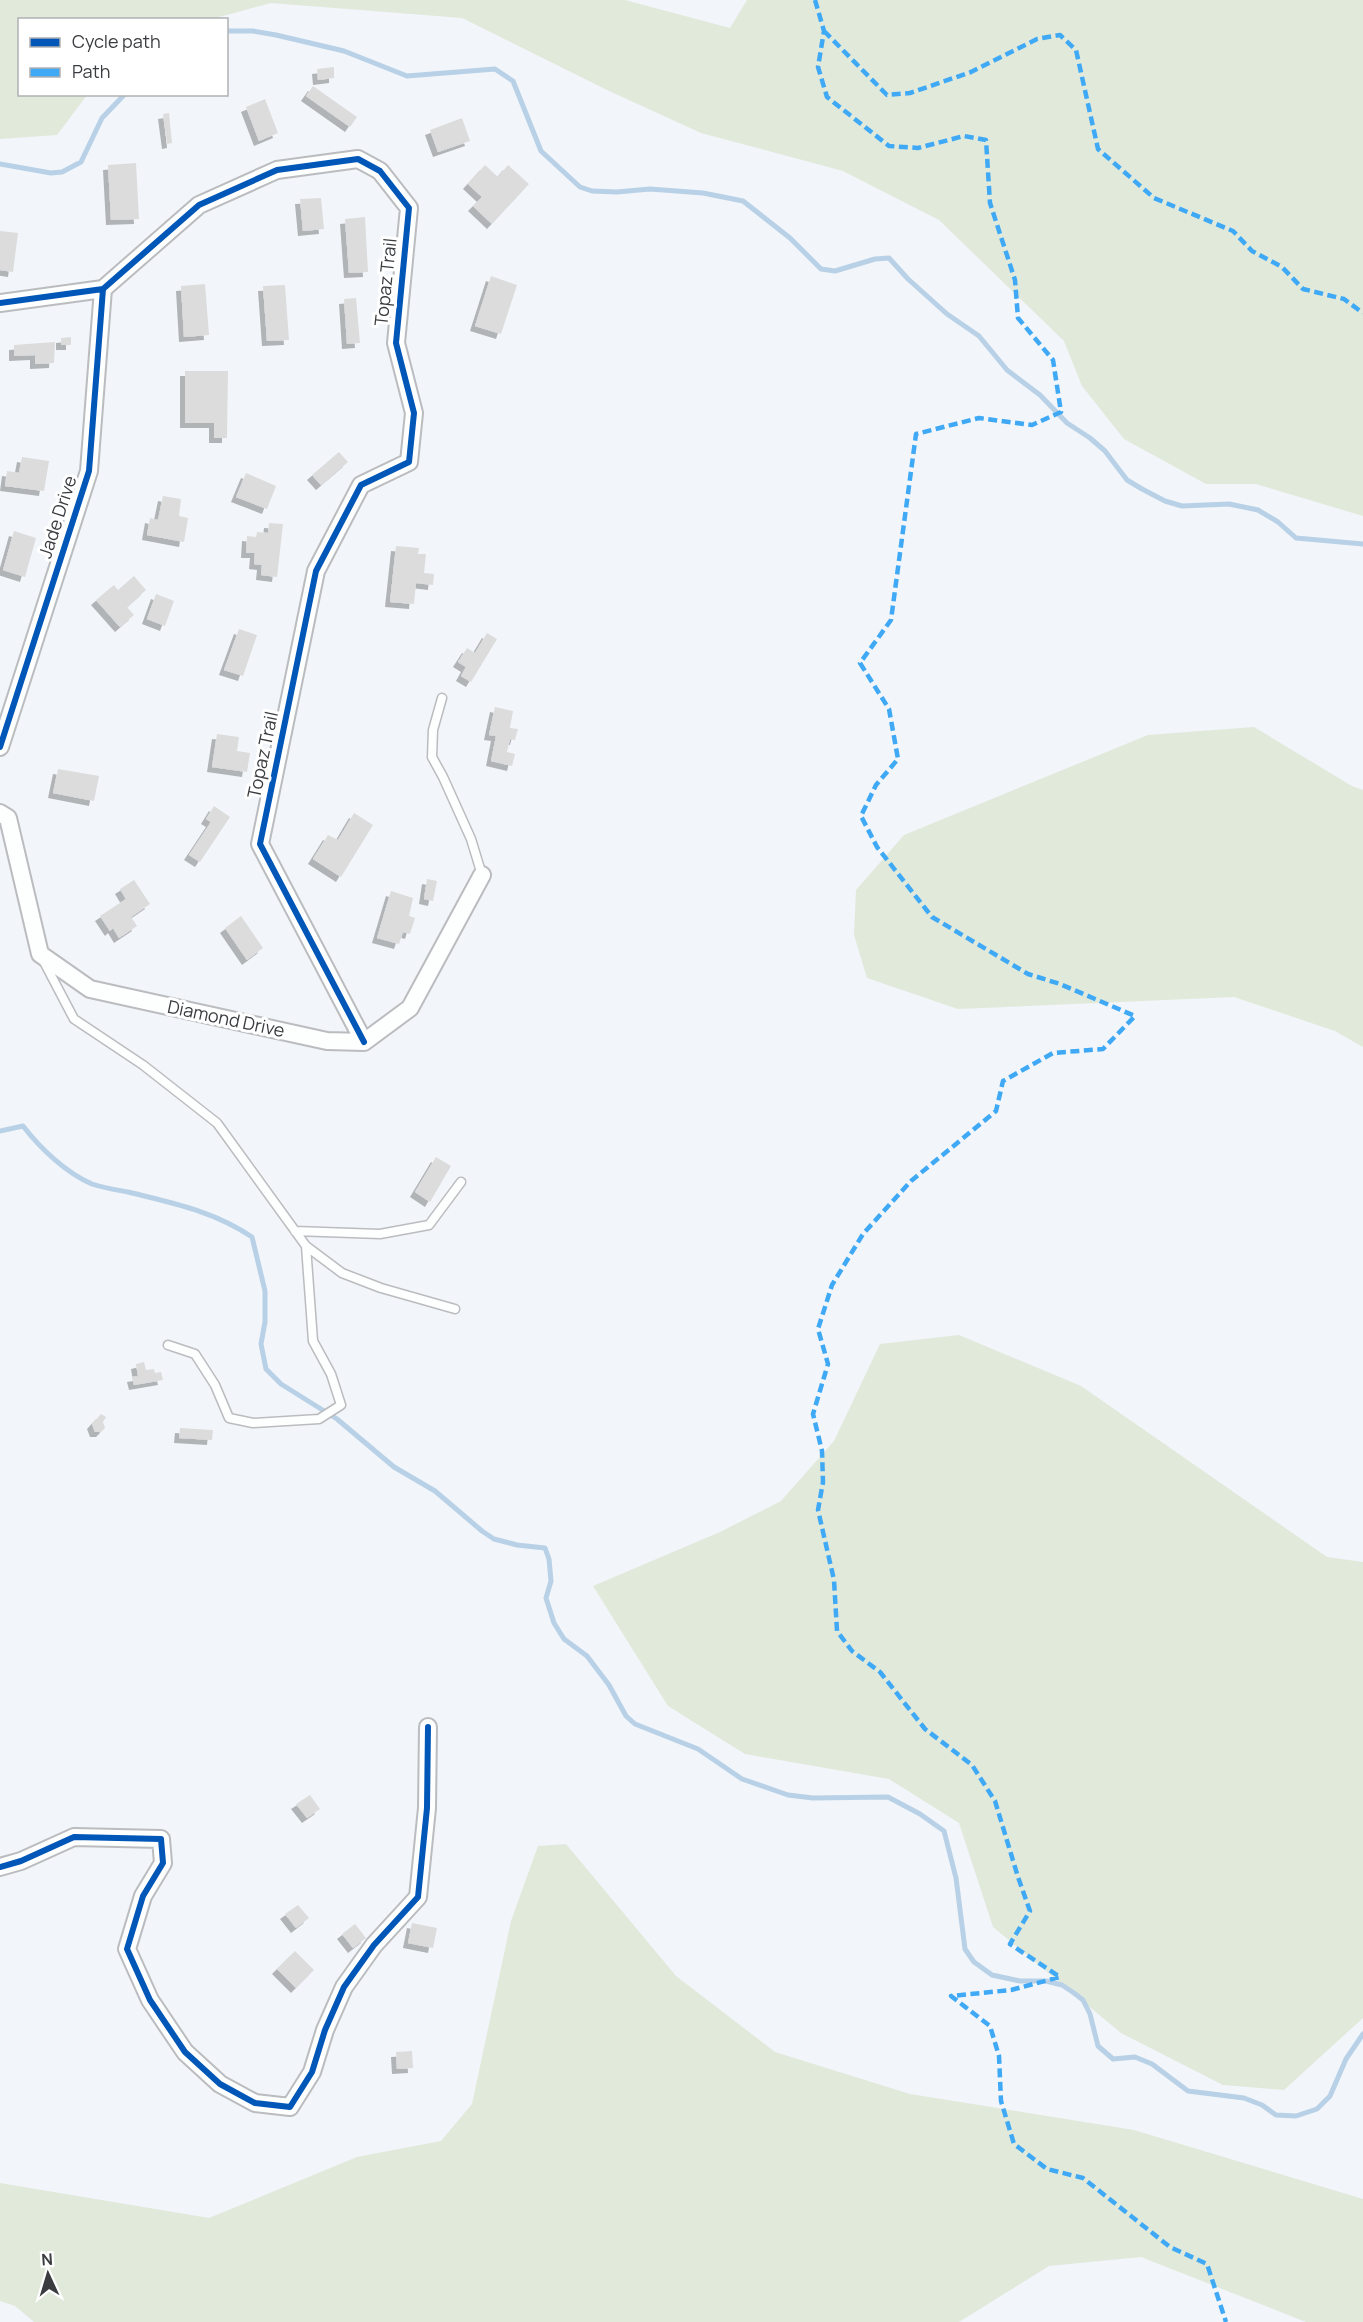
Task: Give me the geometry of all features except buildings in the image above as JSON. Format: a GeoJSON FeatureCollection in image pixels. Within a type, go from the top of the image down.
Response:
{"type":"FeatureCollection","features":[{"type":"Feature","properties":{"kind":"street","name":"Topaz Trail"},"geometry":{"type":"LineString","coordinates":[[103,289],[199,205],[278,170],[358,159],[380,171],[409,208],[396,343],[414,413],[409,462],[361,485],[316,571],[260,844],[364,1042]]}},
{"type":"Feature","properties":{"kind":"street"},"geometry":{"type":"LineString","coordinates":[[0,303],[103,289]]}},
{"type":"Feature","properties":{"kind":"street","name":"Jade Drive"},"geometry":{"type":"LineString","coordinates":[[0,747],[89,471],[103,289]]}},
{"type":"Feature","properties":{"kind":"street"},"geometry":{"type":"LineString","coordinates":[[0,813],[8,818],[40,954]]}},
{"type":"Feature","properties":{"kind":"street"},"geometry":{"type":"LineString","coordinates":[[364,1042],[410,1008],[482,875]]}},
{"type":"Feature","properties":{"kind":"street","name":"Diamond Drive"},"geometry":{"type":"LineString","coordinates":[[40,954],[90,989],[327,1041],[364,1042]]}},
{"type":"Feature","properties":{"kind":"street"},"geometry":{"type":"LineString","coordinates":[[0,1867],[21,1861],[74,1838],[161,1839],[163,1863],[143,1896],[128,1948],[150,2000],[185,2052],[220,2084],[255,2103],[290,2107],[312,2072],[325,2030],[344,1987],[374,1945],[418,1897],[427,1808],[428,1727]]}},
{"type":"Feature","properties":{"kind":"lane"},"geometry":{"type":"LineString","coordinates":[[442,698],[433,730],[432,757],[471,839],[482,875]]}},
{"type":"Feature","properties":{"kind":"lane"},"geometry":{"type":"LineString","coordinates":[[40,954],[74,1019],[143,1065],[217,1123],[306,1246],[342,1273],[381,1288],[455,1309]]}},
{"type":"Feature","properties":{"kind":"lane"},"geometry":{"type":"LineString","coordinates":[[295,1231],[380,1234],[429,1225],[461,1182]]}},
{"type":"Feature","properties":{"kind":"lane"},"geometry":{"type":"LineString","coordinates":[[168,1345],[195,1354],[215,1385],[229,1418],[253,1423],[319,1419],[341,1405],[331,1374],[313,1341],[306,1246]]}},
{"type":"Feature","properties":{"kind":"shaded area"},"geometry":{"type":"Polygon","coordinates":[[[0,0],[625,0],[730,28],[747,0],[1363,0],[1363,516],[1256,484],[1206,484],[1124,439],[1082,386],[1064,341],[939,220],[843,171],[701,133],[607,90],[462,18],[271,3],[216,18],[18,18],[18,96],[86,96],[57,135],[0,139],[0,0]]]}},
{"type":"Feature","properties":{"kind":"shaded area"},"geometry":{"type":"Polygon","coordinates":[[[1254,727],[1352,786],[1363,790],[1363,1047],[1335,1031],[1234,997],[958,1009],[867,978],[854,935],[856,890],[904,835],[1148,735],[1254,727]]]}},
{"type":"Feature","properties":{"kind":"shaded area"},"geometry":{"type":"Polygon","coordinates":[[[959,1335],[1081,1386],[1327,1557],[1363,1562],[1363,2018],[1284,2090],[1223,2085],[1121,2033],[993,1927],[959,1823],[889,1779],[745,1754],[668,1706],[593,1586],[720,1532],[781,1501],[834,1441],[880,1344],[959,1335]]]}},
{"type":"Feature","properties":{"kind":"shaded area"},"geometry":{"type":"Polygon","coordinates":[[[566,1844],[676,1976],[775,2052],[910,2094],[1134,2130],[1363,2199],[1363,2322],[1306,2322],[1141,2257],[1049,2266],[959,2322],[34,2322],[15,2306],[0,2301],[0,2183],[209,2218],[357,2157],[441,2141],[472,2104],[511,1921],[538,1846],[566,1844]]]}},
{"type":"Feature","properties":{"kind":"waterway"},"geometry":{"type":"LineString","coordinates":[[228,31],[253,31],[344,51],[407,76],[495,69],[513,81],[541,151],[580,187],[592,191],[617,192],[650,189],[703,193],[743,201],[790,238],[821,269],[835,271],[875,259],[889,258],[908,279],[947,314],[979,336],[1007,370],[1040,395],[1067,423],[1105,451],[1127,480],[1165,501],[1182,506],[1229,504],[1258,510],[1278,522],[1296,538],[1363,544]]}},
{"type":"Feature","properties":{"kind":"waterway"},"geometry":{"type":"LineString","coordinates":[[0,164],[51,173],[62,172],[81,162],[102,118],[123,96]]}},
{"type":"Feature","properties":{"kind":"waterway"},"geometry":{"type":"LineString","coordinates":[[0,1131],[23,1126],[54,1159],[92,1184],[208,1214],[252,1237],[265,1291],[265,1322],[261,1344],[266,1369],[281,1384],[337,1419],[394,1467],[435,1491],[494,1539],[517,1545],[545,1548],[549,1559],[551,1581],[546,1598],[554,1623],[564,1639],[587,1656],[609,1685],[626,1716],[635,1724],[698,1749],[742,1779],[788,1795],[813,1798],[888,1797],[920,1814],[944,1831],[956,1878],[965,1949],[974,1962],[992,1975],[1020,1981],[1046,1981],[1062,1985],[1074,1993],[1083,2000],[1090,2014],[1098,2046],[1113,2059],[1135,2057],[1152,2064],[1188,2091],[1244,2098],[1262,2105],[1276,2115],[1296,2116],[1317,2109],[1330,2096],[1346,2059],[1363,2034]]}},
{"type":"Feature","properties":{"kind":"marked path"},"geometry":{"type":"LineString","coordinates":[[815,0],[824,31],[818,67],[827,97],[889,146],[918,148],[964,136],[986,140],[990,203],[1015,280],[1018,318],[1053,360],[1061,412],[1032,425],[979,418],[916,434],[891,620],[860,663],[889,709],[898,759],[876,785],[861,816],[877,847],[932,917],[1028,974],[1060,984],[1135,1016],[1103,1049],[1053,1053],[1003,1081],[996,1111],[911,1181],[863,1234],[832,1285],[818,1329],[828,1364],[813,1414],[822,1451],[823,1482],[818,1510],[834,1580],[837,1631],[852,1651],[880,1672],[925,1729],[972,1765],[995,1801],[1030,1911],[1010,1944],[1060,1977],[1011,1990],[951,1996],[990,2026],[999,2056],[1001,2101],[1014,2144],[1047,2169],[1083,2178],[1170,2247],[1207,2264],[1226,2322]]}},
{"type":"Feature","properties":{"kind":"marked path"},"geometry":{"type":"LineString","coordinates":[[824,31],[887,95],[910,93],[971,72],[1037,39],[1060,35],[1076,50],[1098,149],[1154,198],[1233,231],[1252,251],[1282,267],[1303,289],[1344,299],[1363,313]]}},
{"type":"Feature","properties":{"kind":"cycle path"},"geometry":{"type":"LineString","coordinates":[[0,303],[103,289],[199,205],[277,170],[358,159],[380,171],[409,208],[396,343],[414,413],[409,462],[361,485],[316,571],[260,844],[364,1042]]}},
{"type":"Feature","properties":{"kind":"cycle path"},"geometry":{"type":"LineString","coordinates":[[0,747],[89,471],[103,289]]}},
{"type":"Feature","properties":{"kind":"cycle path"},"geometry":{"type":"LineString","coordinates":[[0,1867],[21,1861],[74,1837],[161,1839],[163,1863],[143,1896],[127,1949],[150,2000],[185,2052],[220,2084],[255,2103],[290,2107],[312,2072],[325,2030],[344,1987],[374,1945],[418,1897],[427,1808],[428,1727]]}}]}
